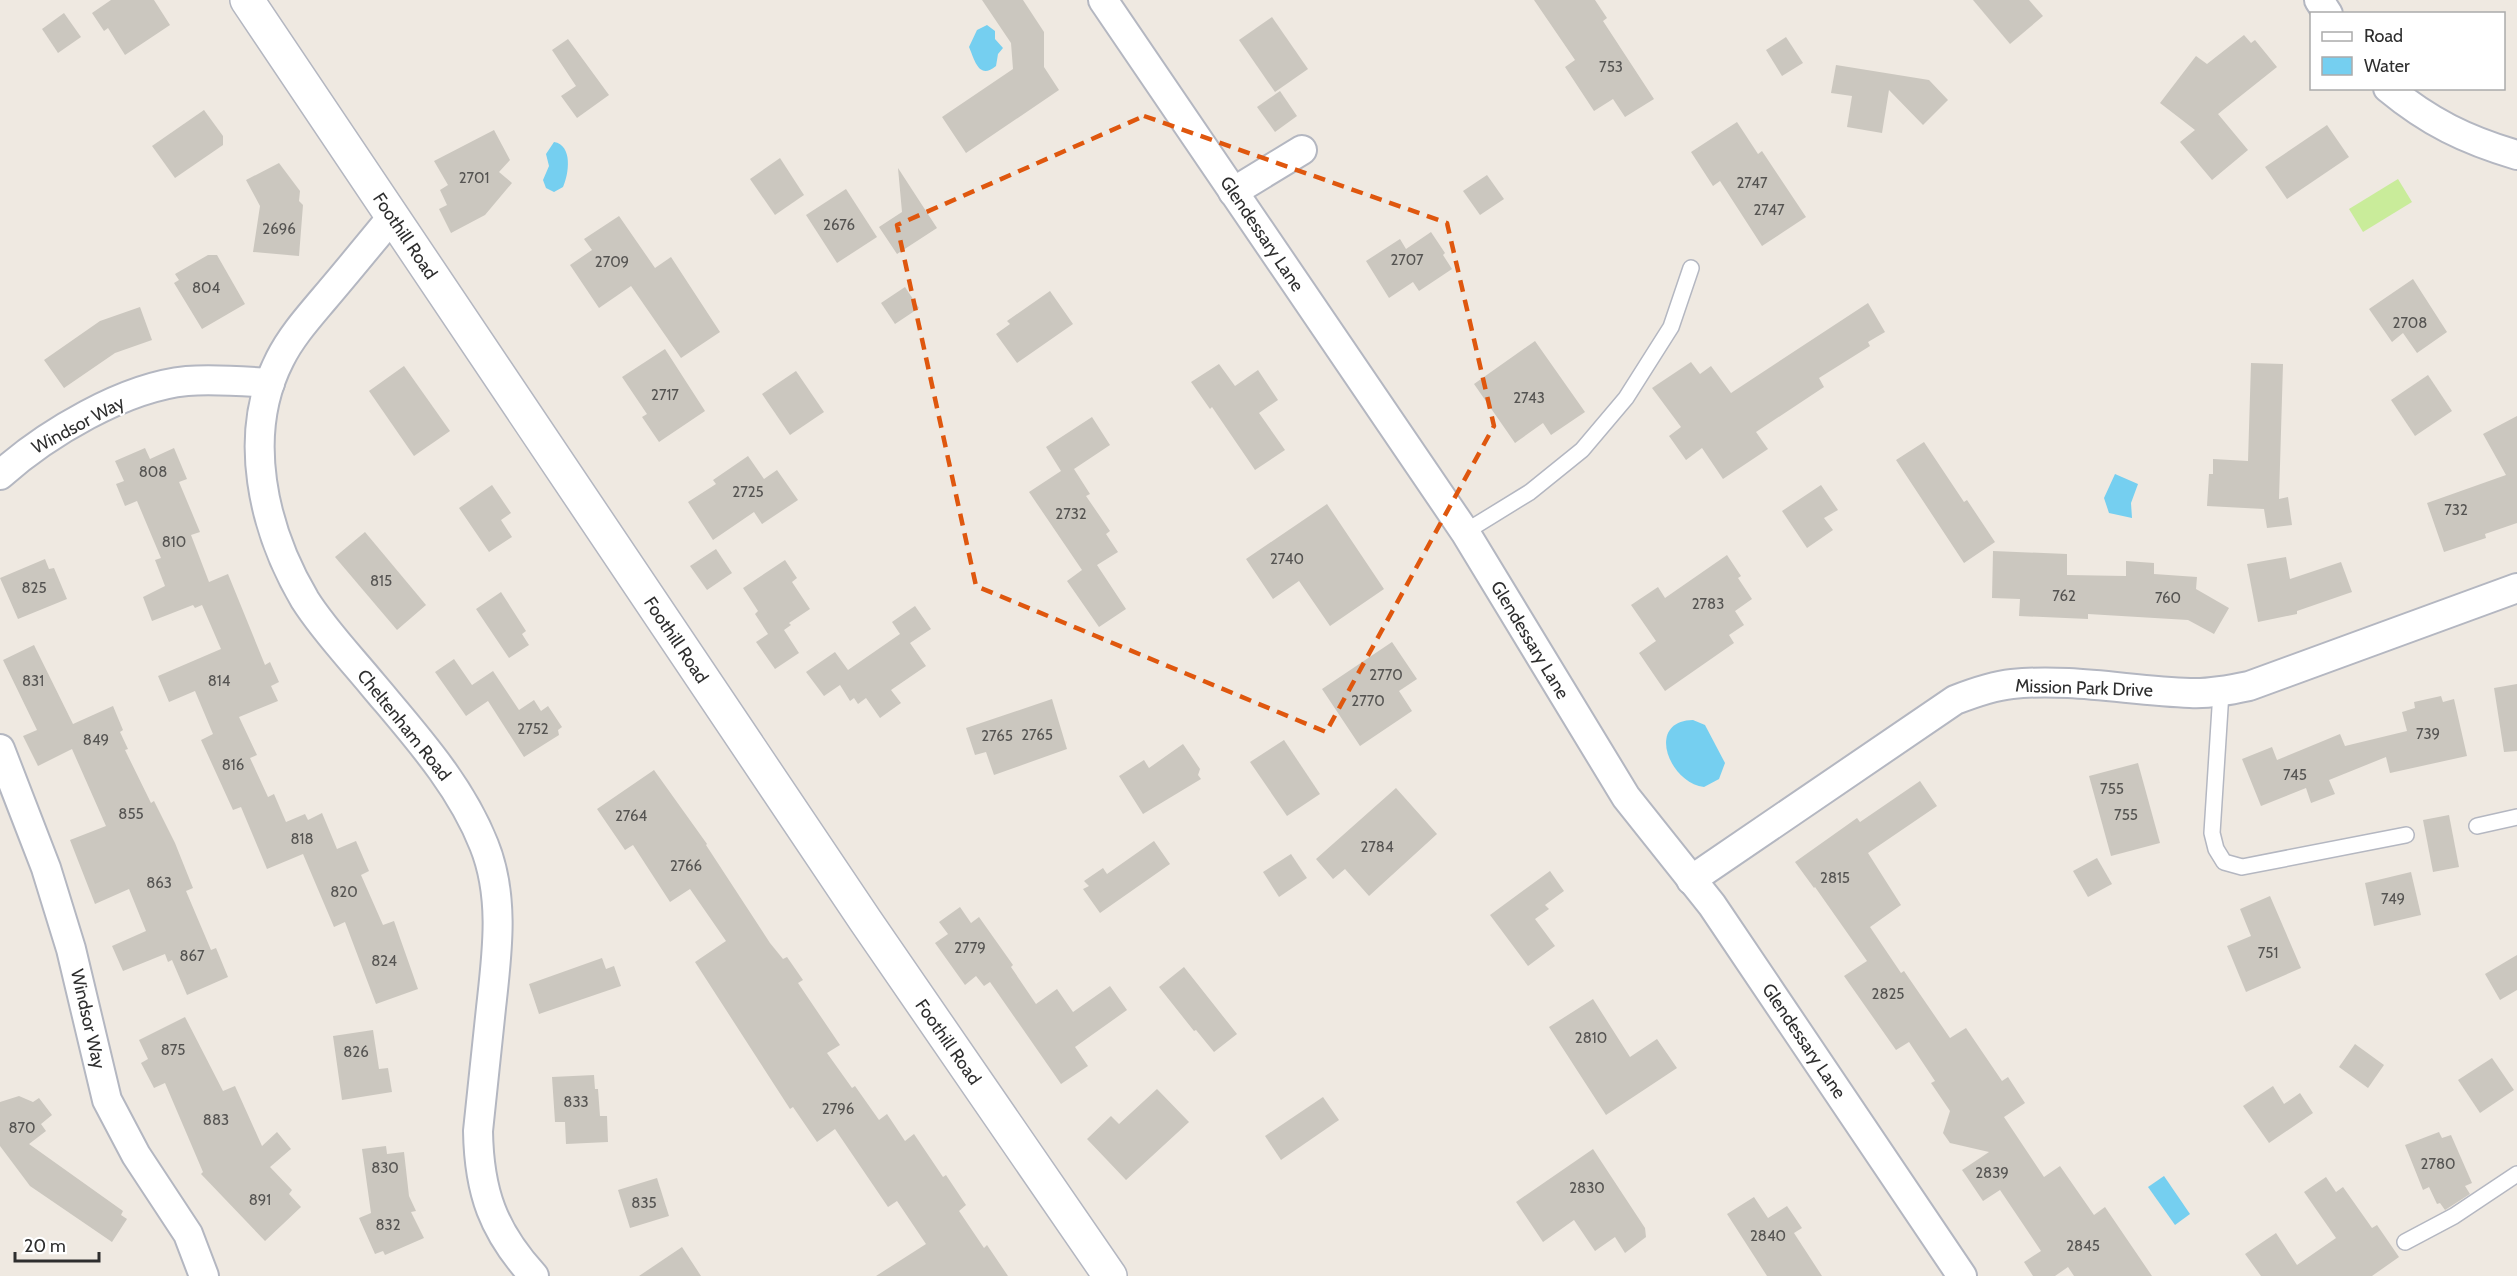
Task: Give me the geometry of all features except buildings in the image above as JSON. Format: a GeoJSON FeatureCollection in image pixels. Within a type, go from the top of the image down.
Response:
{"type":"FeatureCollection","features":[{"type":"Feature","properties":{"kind":"main road","name":"Foothill Road"},"geometry":{"type":"LineString","coordinates":[[247,0],[865,920],[1110,1276]]}},
{"type":"Feature","properties":{"kind":"street","name":"Glendessary Lane"},"geometry":{"type":"LineString","coordinates":[[1102,0],[1465,532],[1626,797],[1712,905],[1962,1276]]}},
{"type":"Feature","properties":{"kind":"street"},"geometry":{"type":"LineString","coordinates":[[2390,90],[2415,111],[2453,133],[2517,155]]}},
{"type":"Feature","properties":{"kind":"street"},"geometry":{"type":"LineString","coordinates":[[1233,192],[1302,150]]}},
{"type":"Feature","properties":{"kind":"street","name":"Cheltenham Road"},"geometry":{"type":"LineString","coordinates":[[392,217],[294,336],[280,359],[270,383],[260,423],[260,464],[268,511],[283,557],[306,600],[324,626],[426,749],[457,793],[485,846],[494,878],[498,910],[498,942],[478,1131],[478,1158],[482,1187],[496,1222],[517,1257],[534,1276]]}},
{"type":"Feature","properties":{"kind":"street","name":"Windsor Way"},"geometry":{"type":"LineString","coordinates":[[0,475],[22,456],[61,430],[103,407],[146,391],[185,381],[234,380],[270,383]]}},
{"type":"Feature","properties":{"kind":"street","name":"Mission Park Drive"},"geometry":{"type":"LineString","coordinates":[[1691,880],[1946,707],[1976,693],[2011,684],[2029,683],[2108,686],[2192,693],[2221,692],[2249,686],[2517,588]]}},
{"type":"Feature","properties":{"kind":"street","name":"Windsor Way"},"geometry":{"type":"LineString","coordinates":[[0,749],[46,868],[71,949],[108,1100],[136,1155],[188,1234],[204,1275]]}},
{"type":"Feature","properties":{"kind":"lane"},"geometry":{"type":"LineString","coordinates":[[1465,532],[1530,492],[1582,450],[1626,398],[1671,327],[1691,268]]}},
{"type":"Feature","properties":{"kind":"lane"},"geometry":{"type":"LineString","coordinates":[[2221,692],[2212,833],[2216,849],[2224,862],[2242,867],[2406,835]]}},
{"type":"Feature","properties":{"kind":"lane"},"geometry":{"type":"LineString","coordinates":[[2477,826],[2517,817]]}},
{"type":"Feature","properties":{"kind":"lane"},"geometry":{"type":"LineString","coordinates":[[2405,1242],[2454,1216],[2517,1174]]}},
{"type":"Feature","properties":{"kind":"highlighted area"},"geometry":{"type":"Polygon","coordinates":[[[1144,116],[1447,223],[1494,426],[1326,732],[976,586],[897,225],[1144,116]]]}},
{"type":"Feature","properties":{"kind":"green space"},"geometry":{"type":"Polygon","coordinates":[[[2398,179],[2412,202],[2363,232],[2349,209],[2398,179]]]}},
{"type":"Feature","properties":{"kind":"water"},"geometry":{"type":"Polygon","coordinates":[[[987,25],[995,31],[995,39],[1003,48],[998,54],[996,66],[985,71],[978,67],[969,47],[977,30],[987,25]]]}},
{"type":"Feature","properties":{"kind":"water"},"geometry":{"type":"Polygon","coordinates":[[[554,142],[564,148],[568,168],[563,187],[554,192],[546,188],[543,180],[549,166],[546,154],[554,142]]]}},
{"type":"Feature","properties":{"kind":"water"},"geometry":{"type":"Polygon","coordinates":[[[2115,474],[2138,484],[2131,503],[2132,518],[2109,513],[2104,498],[2115,474]]]}},
{"type":"Feature","properties":{"kind":"water"},"geometry":{"type":"Polygon","coordinates":[[[1693,720],[1705,725],[1725,763],[1719,779],[1704,787],[1692,783],[1681,775],[1672,764],[1667,752],[1666,741],[1670,730],[1678,723],[1693,720]]]}},
{"type":"Feature","properties":{"kind":"water"},"geometry":{"type":"Polygon","coordinates":[[[2164,1176],[2190,1214],[2175,1225],[2148,1187],[2164,1176]]]}}]}
